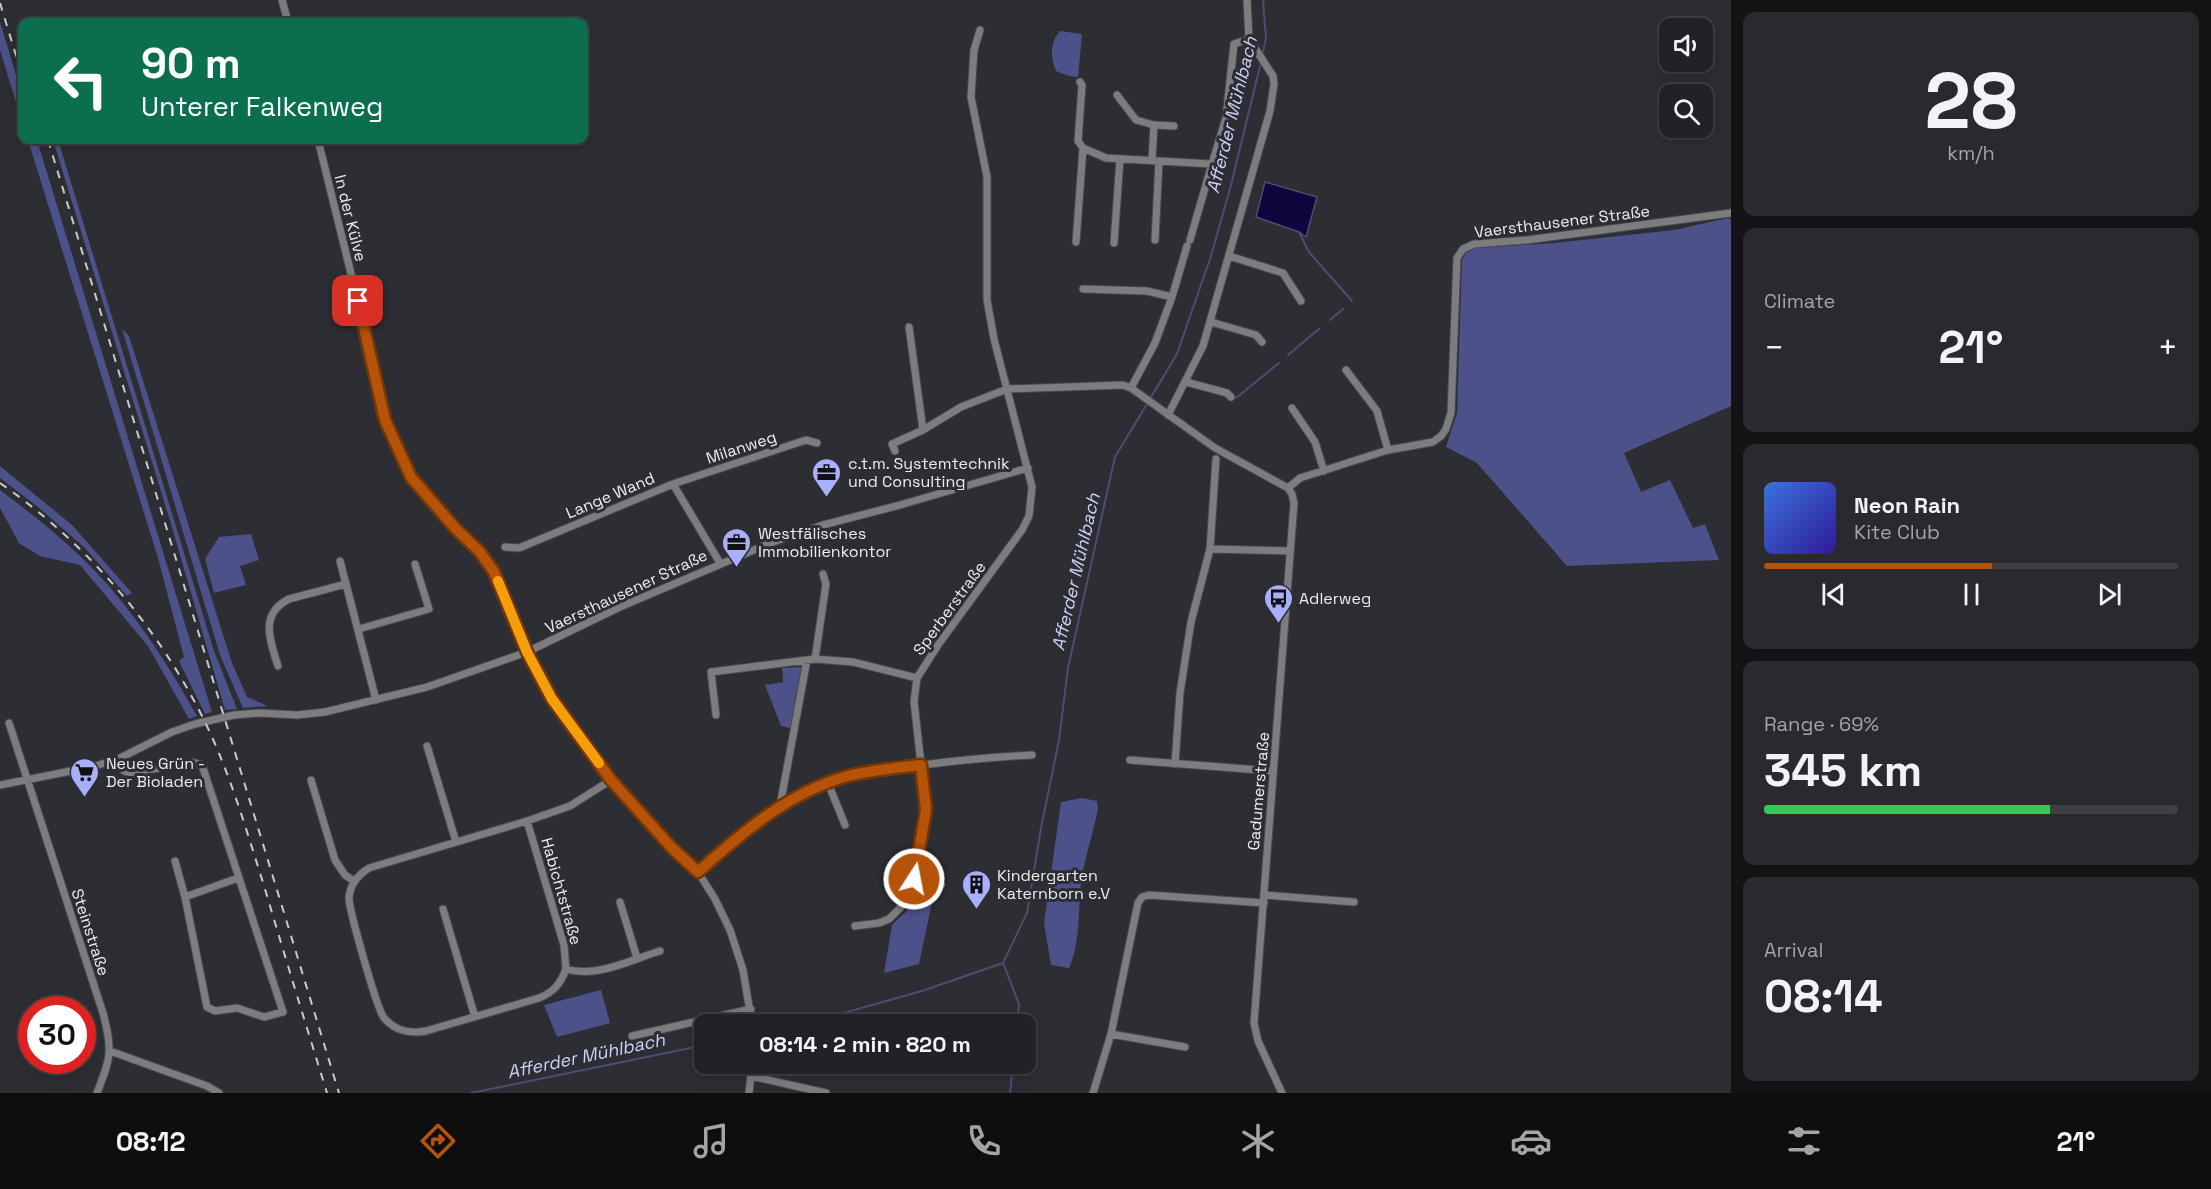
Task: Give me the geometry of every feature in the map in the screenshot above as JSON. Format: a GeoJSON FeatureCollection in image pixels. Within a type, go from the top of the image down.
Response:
{"type":"FeatureCollection","features":[{"type":"Feature","properties":{"kind":"street"},"geometry":{"type":"LineString","coordinates":[[282,0],[287,18]]}},
{"type":"Feature","properties":{"kind":"street"},"geometry":{"type":"LineString","coordinates":[[1168,415],[1203,346],[1211,322],[1269,111],[1274,84],[1268,68],[1249,39],[1247,0]]}},
{"type":"Feature","properties":{"kind":"street","name":"Sperberstraße"},"geometry":{"type":"LineString","coordinates":[[855,926],[879,923],[889,919],[907,901],[914,879],[926,810],[914,701],[917,678],[938,645],[1022,530],[1029,516],[1031,503],[1032,487],[1028,468],[1006,389],[987,300],[987,177],[971,97],[974,50],[980,30]]}},
{"type":"Feature","properties":{"kind":"street"},"geometry":{"type":"LineString","coordinates":[[1131,388],[1155,344],[1172,297],[1226,118],[1234,44],[1249,39]]}},
{"type":"Feature","properties":{"kind":"street"},"geometry":{"type":"LineString","coordinates":[[1080,82],[1082,85],[1078,141],[1083,148],[1106,158],[1212,164]]}},
{"type":"Feature","properties":{"kind":"street"},"geometry":{"type":"LineString","coordinates":[[1117,95],[1136,120],[1154,125],[1174,126]]}},
{"type":"Feature","properties":{"kind":"street"},"geometry":{"type":"LineString","coordinates":[[1154,125],[1155,240]]}},
{"type":"Feature","properties":{"kind":"street","name":"In der Külve"},"geometry":{"type":"LineString","coordinates":[[319,144],[385,420],[411,477],[455,528],[480,552],[494,572],[527,652],[552,699],[611,780],[672,848],[698,872],[715,899],[730,930],[743,970],[751,1014]]}},
{"type":"Feature","properties":{"kind":"street"},"geometry":{"type":"LineString","coordinates":[[1076,242],[1083,148]]}},
{"type":"Feature","properties":{"kind":"street"},"geometry":{"type":"LineString","coordinates":[[1114,243],[1120,159]]}},
{"type":"Feature","properties":{"kind":"street","name":"Vaersthausener Straße"},"geometry":{"type":"LineString","coordinates":[[1288,488],[1300,478],[1388,450],[1433,442],[1441,436],[1451,413],[1457,258],[1463,249],[1474,244],[1527,240],[1731,213]]}},
{"type":"Feature","properties":{"kind":"street"},"geometry":{"type":"LineString","coordinates":[[1229,256],[1283,273],[1301,302]]}},
{"type":"Feature","properties":{"kind":"street"},"geometry":{"type":"LineString","coordinates":[[1083,289],[1147,291],[1172,297]]}},
{"type":"Feature","properties":{"kind":"street"},"geometry":{"type":"LineString","coordinates":[[1211,322],[1256,335],[1262,342]]}},
{"type":"Feature","properties":{"kind":"street"},"geometry":{"type":"LineString","coordinates":[[909,327],[923,430]]}},
{"type":"Feature","properties":{"kind":"street"},"geometry":{"type":"LineString","coordinates":[[1346,370],[1377,411],[1388,450]]}},
{"type":"Feature","properties":{"kind":"street"},"geometry":{"type":"LineString","coordinates":[[1186,382],[1227,393],[1231,397]]}},
{"type":"Feature","properties":{"kind":"street"},"geometry":{"type":"LineString","coordinates":[[895,451],[892,444],[923,430],[961,407],[1006,389],[1113,385],[1131,388],[1215,448],[1288,488]]}},
{"type":"Feature","properties":{"kind":"street"},"geometry":{"type":"LineString","coordinates":[[1292,408],[1315,442],[1324,471]]}},
{"type":"Feature","properties":{"kind":"street","name":"Milanweg"},"geometry":{"type":"LineString","coordinates":[[673,484],[806,440],[817,443]]}},
{"type":"Feature","properties":{"kind":"street"},"geometry":{"type":"LineString","coordinates":[[1175,764],[1180,693],[1191,621],[1210,549],[1216,459]]}},
{"type":"Feature","properties":{"kind":"street","name":"Vaersthausener Straße"},"geometry":{"type":"LineString","coordinates":[[0,785],[116,760],[172,732],[234,715],[260,713],[297,715],[325,712],[427,687],[527,652],[622,606],[720,563],[812,528],[1028,468]]}},
{"type":"Feature","properties":{"kind":"street","name":"Lange Wand"},"geometry":{"type":"LineString","coordinates":[[505,547],[519,548],[673,484],[720,563]]}},
{"type":"Feature","properties":{"kind":"street","name":"Gadumerstraße"},"geometry":{"type":"LineString","coordinates":[[1282,1093],[1255,1031],[1294,503],[1288,488]]}},
{"type":"Feature","properties":{"kind":"street"},"geometry":{"type":"LineString","coordinates":[[1210,549],[1290,550]]}},
{"type":"Feature","properties":{"kind":"street"},"geometry":{"type":"LineString","coordinates":[[340,561],[376,700]]}},
{"type":"Feature","properties":{"kind":"street"},"geometry":{"type":"LineString","coordinates":[[359,629],[429,609],[415,564]]}},
{"type":"Feature","properties":{"kind":"street"},"geometry":{"type":"LineString","coordinates":[[780,806],[826,584],[822,574]]}},
{"type":"Feature","properties":{"kind":"street"},"geometry":{"type":"LineString","coordinates":[[278,666],[269,634],[269,624],[281,603],[345,584]]}},
{"type":"Feature","properties":{"kind":"street"},"geometry":{"type":"LineString","coordinates":[[716,715],[711,672],[811,659],[853,662],[917,678]]}},
{"type":"Feature","properties":{"kind":"street"},"geometry":{"type":"LineString","coordinates":[[9,723],[27,780]]}},
{"type":"Feature","properties":{"kind":"street"},"geometry":{"type":"LineString","coordinates":[[427,746],[456,842]]}},
{"type":"Feature","properties":{"kind":"street"},"geometry":{"type":"LineString","coordinates":[[698,872],[744,831],[780,806],[828,783],[870,771],[982,757],[1032,755]]}},
{"type":"Feature","properties":{"kind":"street"},"geometry":{"type":"LineString","coordinates":[[116,760],[124,771],[130,773],[192,762],[202,765],[283,1012],[264,1017],[237,1008],[215,1011],[207,1007],[176,861]]}},
{"type":"Feature","properties":{"kind":"street"},"geometry":{"type":"LineString","coordinates":[[1130,760],[1273,771]]}},
{"type":"Feature","properties":{"kind":"street","name":"Steinstraße"},"geometry":{"type":"LineString","coordinates":[[27,780],[111,1043],[97,1093]]}},
{"type":"Feature","properties":{"kind":"street"},"geometry":{"type":"LineString","coordinates":[[311,780],[335,860],[345,875],[354,881]]}},
{"type":"Feature","properties":{"kind":"street","name":"Habichtstraße"},"geometry":{"type":"LineString","coordinates":[[527,821],[564,945],[566,969],[559,984],[547,995],[417,1033],[401,1030],[385,1020],[380,1012],[350,906],[350,890],[354,881],[363,872],[376,865],[527,821],[570,806],[611,780]]}},
{"type":"Feature","properties":{"kind":"street"},"geometry":{"type":"LineString","coordinates":[[828,783],[844,825]]}},
{"type":"Feature","properties":{"kind":"street"},"geometry":{"type":"LineString","coordinates":[[185,897],[238,878]]}},
{"type":"Feature","properties":{"kind":"street"},"geometry":{"type":"LineString","coordinates":[[914,879],[941,885]]}},
{"type":"Feature","properties":{"kind":"street"},"geometry":{"type":"LineString","coordinates":[[1093,1093],[1111,1034],[1138,903],[1142,897],[1149,895],[1354,902]]}},
{"type":"Feature","properties":{"kind":"street"},"geometry":{"type":"LineString","coordinates":[[620,902],[638,958]]}},
{"type":"Feature","properties":{"kind":"street"},"geometry":{"type":"LineString","coordinates":[[443,909],[475,1017]]}},
{"type":"Feature","properties":{"kind":"street","name":"Habichtstraße"},"geometry":{"type":"LineString","coordinates":[[566,969],[592,972],[660,951]]}},
{"type":"Feature","properties":{"kind":"street"},"geometry":{"type":"LineString","coordinates":[[632,1036],[751,1009]]}},
{"type":"Feature","properties":{"kind":"street"},"geometry":{"type":"LineString","coordinates":[[1111,1034],[1185,1047]]}},
{"type":"Feature","properties":{"kind":"street"},"geometry":{"type":"LineString","coordinates":[[110,1052],[207,1086],[219,1093]]}},
{"type":"Feature","properties":{"kind":"street"},"geometry":{"type":"LineString","coordinates":[[749,1093],[751,1076],[826,1093]]}},
{"type":"Feature","properties":{"kind":"shaded area"},"geometry":{"type":"Polygon","coordinates":[[[0,22],[18,81],[18,109],[0,50],[0,22]]]}},
{"type":"Feature","properties":{"kind":"shaded area"},"geometry":{"type":"Polygon","coordinates":[[[1060,31],[1082,34],[1078,77],[1056,71],[1052,50],[1054,40],[1060,31]]]}},
{"type":"Feature","properties":{"kind":"shaded area"},"geometry":{"type":"Polygon","coordinates":[[[29,144],[38,144],[212,712],[205,714],[179,661],[184,657],[158,558],[29,144]]]}},
{"type":"Feature","properties":{"kind":"shaded area"},"geometry":{"type":"Polygon","coordinates":[[[54,144],[59,144],[214,651],[237,709],[225,710],[171,524],[54,144]]]}},
{"type":"Feature","properties":{"kind":"shaded area"},"geometry":{"type":"Polygon","coordinates":[[[1265,182],[1317,197],[1306,237],[1299,232],[1256,217],[1265,182]]]}},
{"type":"Feature","properties":{"kind":"shaded area"},"geometry":{"type":"Polygon","coordinates":[[[1728,218],[1731,220],[1731,406],[1624,453],[1641,492],[1670,480],[1693,528],[1705,524],[1719,560],[1567,566],[1477,463],[1446,447],[1457,413],[1462,260],[1466,253],[1475,248],[1554,243],[1674,230],[1728,218]]]}},
{"type":"Feature","properties":{"kind":"shaded area"},"geometry":{"type":"Polygon","coordinates":[[[122,329],[129,336],[232,663],[247,697],[268,706],[243,708],[220,655],[122,329]]]}},
{"type":"Feature","properties":{"kind":"shaded area"},"geometry":{"type":"Polygon","coordinates":[[[0,466],[72,525],[132,593],[127,596],[85,548],[0,478],[0,466]]]}},
{"type":"Feature","properties":{"kind":"shaded area"},"geometry":{"type":"Polygon","coordinates":[[[0,490],[42,522],[115,593],[159,653],[197,716],[189,719],[148,646],[80,565],[40,556],[19,543],[0,508],[0,490]]]}},
{"type":"Feature","properties":{"kind":"shaded area"},"geometry":{"type":"Polygon","coordinates":[[[251,534],[259,560],[240,566],[246,585],[214,593],[205,559],[219,537],[251,534]]]}},
{"type":"Feature","properties":{"kind":"shaded area"},"geometry":{"type":"Polygon","coordinates":[[[802,667],[790,728],[781,726],[765,685],[783,682],[782,668],[802,667]]]}},
{"type":"Feature","properties":{"kind":"shaded area"},"geometry":{"type":"Polygon","coordinates":[[[1082,798],[1097,801],[1098,808],[1082,876],[1078,934],[1069,968],[1051,965],[1044,923],[1061,802],[1082,798]]]}},
{"type":"Feature","properties":{"kind":"shaded area"},"geometry":{"type":"Polygon","coordinates":[[[919,885],[935,888],[919,964],[884,973],[892,925],[911,907],[915,887],[919,885]]]}},
{"type":"Feature","properties":{"kind":"shaded area"},"geometry":{"type":"Polygon","coordinates":[[[601,990],[610,1023],[557,1037],[544,1005],[601,990]]]}},
{"type":"Feature","properties":{"kind":"waterway","name":"Afferder Mühlbach"},"geometry":{"type":"LineString","coordinates":[[1262,57],[1266,38],[1263,0]]}},
{"type":"Feature","properties":{"kind":"waterway","name":"Afferder Mühlbach"},"geometry":{"type":"LineString","coordinates":[[840,1014],[922,991],[1003,963],[1027,913],[1059,740],[1068,668],[1115,457],[1177,354],[1211,256],[1261,62]]}},
{"type":"Feature","properties":{"kind":"waterway"},"geometry":{"type":"LineString","coordinates":[[1299,232],[1309,252],[1352,301]]}},
{"type":"Feature","properties":{"kind":"waterway"},"geometry":{"type":"LineString","coordinates":[[1330,320],[1343,309]]}},
{"type":"Feature","properties":{"kind":"waterway"},"geometry":{"type":"LineString","coordinates":[[1288,355],[1320,328]]}},
{"type":"Feature","properties":{"kind":"waterway"},"geometry":{"type":"LineString","coordinates":[[1236,398],[1279,363]]}},
{"type":"Feature","properties":{"kind":"waterway"},"geometry":{"type":"LineString","coordinates":[[1003,963],[1019,1004],[1018,1014]]}},
{"type":"Feature","properties":{"kind":"waterway","name":"Afferder Mühlbach"},"geometry":{"type":"LineString","coordinates":[[471,1093],[694,1047]]}},
{"type":"Feature","properties":{"kind":"waterway"},"geometry":{"type":"LineString","coordinates":[[1010,1093],[1012,1074]]}},
{"type":"Feature","properties":{"kind":"railway"},"geometry":{"type":"LineString","coordinates":[[0,3],[18,62]]}},
{"type":"Feature","properties":{"kind":"railway"},"geometry":{"type":"LineString","coordinates":[[49,144],[339,1093]]}},
{"type":"Feature","properties":{"kind":"railway"},"geometry":{"type":"LineString","coordinates":[[0,483],[61,531],[115,586],[162,647],[201,714],[229,778],[244,822],[327,1093]]}},
{"type":"Feature","properties":{"kind":"slow traffic"},"geometry":{"type":"LineString","coordinates":[[498,581],[527,652],[552,699],[599,763]]}},
{"type":"Feature","properties":{"kind":"place","name":"c.t.m. Systemtechnik und Consulting"},"geometry":{"type":"Point","coordinates":[827,498]}},
{"type":"Feature","properties":{"kind":"place","name":"Westfälisches Immobilienkontor"},"geometry":{"type":"Point","coordinates":[737,568]}},
{"type":"Feature","properties":{"kind":"place","name":"Adlerweg"},"geometry":{"type":"Point","coordinates":[1278,624]}},
{"type":"Feature","properties":{"kind":"place","name":"Neues Grün - Der Bioladen"},"geometry":{"type":"Point","coordinates":[85,798]}},
{"type":"Feature","properties":{"kind":"place","name":"Kindergarten Katernborn e.V"},"geometry":{"type":"Point","coordinates":[976,910]}},
{"type":"Feature","properties":{"kind":"route"},"geometry":{"type":"LineString","coordinates":[[358,301],[385,420],[411,477],[455,528],[480,552],[494,572],[527,652],[552,699],[611,780],[672,848],[698,872],[744,831],[780,806],[828,783],[848,777],[870,771],[921,765],[926,810],[914,879]]}}]}
